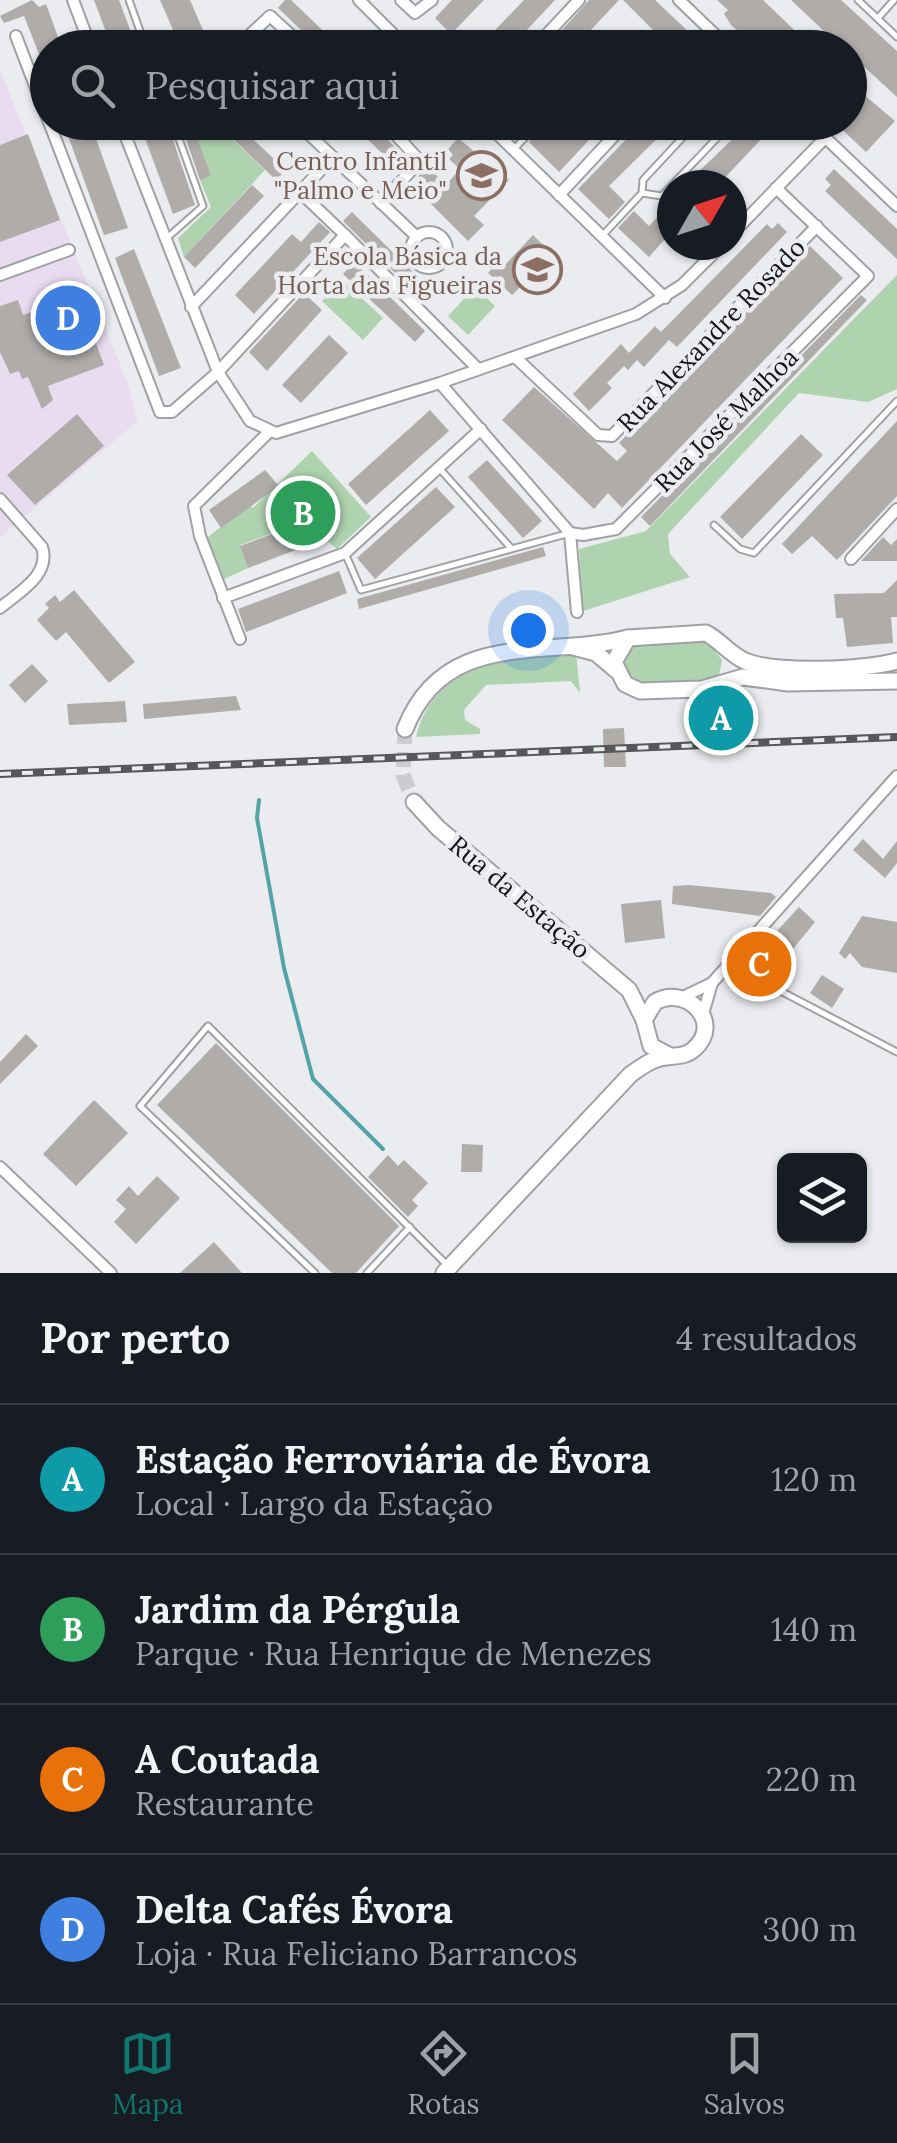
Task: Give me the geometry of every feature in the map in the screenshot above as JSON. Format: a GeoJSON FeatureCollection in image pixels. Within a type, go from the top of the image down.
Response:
{"type":"FeatureCollection","features":[{"type":"Feature","properties":{"kind":"street"},"geometry":{"type":"LineString","coordinates":[[73,0],[84,30]]}},
{"type":"Feature","properties":{"kind":"street"},"geometry":{"type":"LineString","coordinates":[[358,0],[389,30]]}},
{"type":"Feature","properties":{"kind":"street"},"geometry":{"type":"LineString","coordinates":[[401,0],[418,13],[432,0]]}},
{"type":"Feature","properties":{"kind":"street"},"geometry":{"type":"LineString","coordinates":[[550,30],[578,0]]}},
{"type":"Feature","properties":{"kind":"street"},"geometry":{"type":"LineString","coordinates":[[683,1],[711,30]]}},
{"type":"Feature","properties":{"kind":"street"},"geometry":{"type":"LineString","coordinates":[[253,30],[267,16],[285,30]]}},
{"type":"Feature","properties":{"kind":"street"},"geometry":{"type":"LineString","coordinates":[[16,36],[30,73]]}},
{"type":"Feature","properties":{"kind":"street"},"geometry":{"type":"LineString","coordinates":[[55,140],[154,405],[160,412],[172,412],[218,372],[344,235]]}},
{"type":"Feature","properties":{"kind":"street"},"geometry":{"type":"LineString","coordinates":[[127,140],[218,372],[250,421],[270,432],[282,433],[440,383],[636,314],[666,298],[706,260]]}},
{"type":"Feature","properties":{"kind":"street"},"geometry":{"type":"LineString","coordinates":[[314,140],[416,236]]}},
{"type":"Feature","properties":{"kind":"street"},"geometry":{"type":"LineString","coordinates":[[381,203],[420,161],[401,140]]}},
{"type":"Feature","properties":{"kind":"street"},"geometry":{"type":"LineString","coordinates":[[503,140],[666,298]]}},
{"type":"Feature","properties":{"kind":"street"},"geometry":{"type":"LineString","coordinates":[[559,195],[610,140]]}},
{"type":"Feature","properties":{"kind":"street"},"geometry":{"type":"LineString","coordinates":[[747,218],[823,140]]}},
{"type":"Feature","properties":{"kind":"street"},"geometry":{"type":"LineString","coordinates":[[827,140],[897,206]]}},
{"type":"Feature","properties":{"kind":"street"},"geometry":{"type":"LineString","coordinates":[[192,307],[333,158]]}},
{"type":"Feature","properties":{"kind":"street"},"geometry":{"type":"LineString","coordinates":[[776,188],[816,226]]}},
{"type":"Feature","properties":{"kind":"street"},"geometry":{"type":"LineString","coordinates":[[300,193],[478,369]]}},
{"type":"Feature","properties":{"kind":"street","name":"Rua José Malhoa"},"geometry":{"type":"LineString","coordinates":[[570,532],[583,536],[616,529],[868,276],[816,226]]}},
{"type":"Feature","properties":{"kind":"street","name":"Rua Alexandre Rosado"},"geometry":{"type":"LineString","coordinates":[[514,357],[598,435],[612,436],[816,226]]}},
{"type":"Feature","properties":{"kind":"street"},"geometry":{"type":"LineString","coordinates":[[0,275],[69,250]]}},
{"type":"Feature","properties":{"kind":"street"},"geometry":{"type":"LineString","coordinates":[[440,383],[570,532],[577,612]]}},
{"type":"Feature","properties":{"kind":"street"},"geometry":{"type":"LineString","coordinates":[[223,598],[345,553],[480,430]]}},
{"type":"Feature","properties":{"kind":"street"},"geometry":{"type":"LineString","coordinates":[[240,639],[194,506],[270,432]]}},
{"type":"Feature","properties":{"kind":"street"},"geometry":{"type":"LineString","coordinates":[[0,499],[42,547],[46,558],[38,576],[0,608]]}},
{"type":"Feature","properties":{"kind":"street"},"geometry":{"type":"LineString","coordinates":[[851,559],[897,509]]}},
{"type":"Feature","properties":{"kind":"street"},"geometry":{"type":"LineString","coordinates":[[405,729],[424,694],[451,672],[501,653],[706,633],[746,661],[778,667],[897,661]]}},
{"type":"Feature","properties":{"kind":"street"},"geometry":{"type":"LineString","coordinates":[[616,670],[615,658],[628,638]]}},
{"type":"Feature","properties":{"kind":"street"},"geometry":{"type":"LineString","coordinates":[[709,687],[725,671],[719,642]]}},
{"type":"Feature","properties":{"kind":"street"},"geometry":{"type":"LineString","coordinates":[[559,646],[596,653],[625,684],[640,692],[709,687],[742,677],[788,684],[897,681]]}},
{"type":"Feature","properties":{"kind":"street"},"geometry":{"type":"LineString","coordinates":[[630,1075],[651,1007],[663,998],[684,997],[712,983],[897,776]]}},
{"type":"Feature","properties":{"kind":"street","name":"Rua da Estação"},"geometry":{"type":"LineString","coordinates":[[414,802],[438,828],[629,990],[645,1028]]}},
{"type":"Feature","properties":{"kind":"street"},"geometry":{"type":"LineString","coordinates":[[446,1270],[630,1075],[654,1059],[696,1048],[704,1034],[702,1014],[712,983]]}},
{"type":"Feature","properties":{"kind":"street","name":"Rua da Estação"},"geometry":{"type":"LineString","coordinates":[[629,990],[663,998]]}},
{"type":"Feature","properties":{"kind":"street"},"geometry":{"type":"LineString","coordinates":[[684,997],[702,1014]]}},
{"type":"Feature","properties":{"kind":"street"},"geometry":{"type":"LineString","coordinates":[[645,1028],[656,1050],[670,1056]]}},
{"type":"Feature","properties":{"kind":"street"},"geometry":{"type":"LineString","coordinates":[[0,1167],[111,1273]]}},
{"type":"Feature","properties":{"kind":"lane"},"geometry":{"type":"LineString","coordinates":[[129,0],[140,30]]}},
{"type":"Feature","properties":{"kind":"lane"},"geometry":{"type":"LineString","coordinates":[[858,0],[897,37]]}},
{"type":"Feature","properties":{"kind":"lane"},"geometry":{"type":"LineString","coordinates":[[878,18],[894,0]]}},
{"type":"Feature","properties":{"kind":"lane"},"geometry":{"type":"LineString","coordinates":[[165,239],[203,206],[179,140]]}},
{"type":"Feature","properties":{"kind":"lane"},"geometry":{"type":"LineString","coordinates":[[513,150],[523,140]]}},
{"type":"Feature","properties":{"kind":"lane"},"geometry":{"type":"LineString","coordinates":[[602,236],[642,193],[644,180],[681,140]]}},
{"type":"Feature","properties":{"kind":"lane"},"geometry":{"type":"LineString","coordinates":[[686,170],[714,140]]}},
{"type":"Feature","properties":{"kind":"lane"},"geometry":{"type":"LineString","coordinates":[[642,193],[657,195]]}},
{"type":"Feature","properties":{"kind":"lane"},"geometry":{"type":"LineString","coordinates":[[714,525],[740,549],[754,553],[897,401]]}},
{"type":"Feature","properties":{"kind":"lane"},"geometry":{"type":"LineString","coordinates":[[438,468],[511,548]]}},
{"type":"Feature","properties":{"kind":"lane"},"geometry":{"type":"LineString","coordinates":[[345,553],[361,590],[570,532]]}},
{"type":"Feature","properties":{"kind":"lane"},"geometry":{"type":"LineString","coordinates":[[729,964],[897,1052]]}},
{"type":"Feature","properties":{"kind":"lane"},"geometry":{"type":"LineString","coordinates":[[315,1273],[140,1106],[208,1026],[410,1228],[446,1270]]}},
{"type":"Feature","properties":{"kind":"lane"},"geometry":{"type":"LineString","coordinates":[[367,1273],[410,1228]]}},
{"type":"Feature","properties":{"kind":"shaded area"},"geometry":{"type":"Polygon","coordinates":[[[0,70],[128,384],[138,421],[0,537],[0,70]]]}},
{"type":"Feature","properties":{"kind":"green space"},"geometry":{"type":"Polygon","coordinates":[[[197,140],[233,140],[265,170],[184,257],[178,238],[211,207],[200,180],[210,176],[197,140]]]}},
{"type":"Feature","properties":{"kind":"green space"},"geometry":{"type":"Polygon","coordinates":[[[897,275],[897,389],[868,402],[799,393],[668,534],[670,554],[690,577],[583,611],[579,549],[646,531],[897,275]]]}},
{"type":"Feature","properties":{"kind":"green space"},"geometry":{"type":"Polygon","coordinates":[[[342,280],[383,318],[363,340],[322,301],[342,280]]]}},
{"type":"Feature","properties":{"kind":"green space"},"geometry":{"type":"Polygon","coordinates":[[[475,287],[495,306],[468,335],[448,316],[475,287]]]}},
{"type":"Feature","properties":{"kind":"green space"},"geometry":{"type":"Polygon","coordinates":[[[312,451],[371,517],[337,549],[325,539],[316,517],[240,545],[248,568],[222,580],[207,538],[249,504],[253,508],[312,451]]]}},
{"type":"Feature","properties":{"kind":"green space"},"geometry":{"type":"Polygon","coordinates":[[[704,637],[722,660],[719,676],[710,682],[642,688],[624,676],[624,646],[704,637]]]}},
{"type":"Feature","properties":{"kind":"green space"},"geometry":{"type":"Polygon","coordinates":[[[576,652],[580,693],[571,681],[486,685],[464,710],[465,720],[480,729],[480,734],[416,737],[425,712],[439,693],[457,679],[502,662],[576,652]]]}},
{"type":"Feature","properties":{"kind":"building"},"geometry":{"type":"Polygon","coordinates":[[[32,0],[39,7],[46,4],[55,30],[30,31],[24,16],[4,23],[0,16],[32,0]]]}},
{"type":"Feature","properties":{"kind":"building"},"geometry":{"type":"Polygon","coordinates":[[[94,0],[119,0],[130,30],[105,30],[94,0]]]}},
{"type":"Feature","properties":{"kind":"building"},"geometry":{"type":"Polygon","coordinates":[[[160,0],[190,0],[203,30],[173,30],[160,0]]]}},
{"type":"Feature","properties":{"kind":"building"},"geometry":{"type":"Polygon","coordinates":[[[285,0],[291,0],[322,30],[301,30],[278,8],[285,0]]]}},
{"type":"Feature","properties":{"kind":"building"},"geometry":{"type":"Polygon","coordinates":[[[452,0],[484,0],[455,30],[447,30],[435,18],[452,0]]]}},
{"type":"Feature","properties":{"kind":"building"},"geometry":{"type":"Polygon","coordinates":[[[524,0],[555,0],[527,30],[495,30],[524,0]]]}},
{"type":"Feature","properties":{"kind":"building"},"geometry":{"type":"Polygon","coordinates":[[[589,0],[619,0],[591,30],[562,30],[589,0]]]}},
{"type":"Feature","properties":{"kind":"building"},"geometry":{"type":"Polygon","coordinates":[[[623,0],[655,0],[687,30],[653,30],[623,0]]]}},
{"type":"Feature","properties":{"kind":"building"},"geometry":{"type":"Polygon","coordinates":[[[717,0],[763,0],[794,30],[737,30],[724,14],[728,10],[717,0]]]}},
{"type":"Feature","properties":{"kind":"building"},"geometry":{"type":"Polygon","coordinates":[[[791,0],[841,0],[897,51],[897,97],[867,70],[867,30],[823,30],[791,0]]]}},
{"type":"Feature","properties":{"kind":"building"},"geometry":{"type":"Polygon","coordinates":[[[867,97],[895,121],[866,152],[853,140],[867,140],[867,97]]]}},
{"type":"Feature","properties":{"kind":"building"},"geometry":{"type":"Polygon","coordinates":[[[28,134],[60,220],[0,242],[0,145],[28,134]]]}},
{"type":"Feature","properties":{"kind":"building"},"geometry":{"type":"Polygon","coordinates":[[[70,140],[96,140],[128,228],[104,235],[70,140]]]}},
{"type":"Feature","properties":{"kind":"building"},"geometry":{"type":"Polygon","coordinates":[[[146,140],[173,140],[195,205],[173,214],[146,140]]]}},
{"type":"Feature","properties":{"kind":"building"},"geometry":{"type":"Polygon","coordinates":[[[186,140],[198,140],[211,176],[200,180],[186,140]]]}},
{"type":"Feature","properties":{"kind":"building"},"geometry":{"type":"Polygon","coordinates":[[[234,140],[254,140],[286,170],[276,180],[234,140]]]}},
{"type":"Feature","properties":{"kind":"building"},"geometry":{"type":"Polygon","coordinates":[[[368,140],[388,140],[408,161],[399,170],[368,140]]]}},
{"type":"Feature","properties":{"kind":"building","name":"Centro Infantil \"Palmo e Meio\""},"geometry":{"type":"Polygon","coordinates":[[[460,140],[509,180],[474,216],[484,225],[468,241],[429,202],[437,193],[418,176],[427,166],[446,185],[460,169],[449,159],[453,155],[448,149],[460,140]]]}},
{"type":"Feature","properties":{"kind":"building"},"geometry":{"type":"Polygon","coordinates":[[[531,140],[589,140],[559,172],[531,140]]]}},
{"type":"Feature","properties":{"kind":"building"},"geometry":{"type":"Polygon","coordinates":[[[626,140],[656,140],[609,186],[625,202],[609,219],[578,189],[626,140]]]}},
{"type":"Feature","properties":{"kind":"building"},"geometry":{"type":"Polygon","coordinates":[[[731,140],[760,140],[732,170],[700,170],[731,140]]]}},
{"type":"Feature","properties":{"kind":"building"},"geometry":{"type":"Polygon","coordinates":[[[834,169],[897,229],[897,259],[825,191],[831,185],[825,179],[834,169]]]}},
{"type":"Feature","properties":{"kind":"building"},"geometry":{"type":"Polygon","coordinates":[[[252,185],[264,196],[195,268],[184,257],[252,185]]]}},
{"type":"Feature","properties":{"kind":"building"},"geometry":{"type":"Polygon","coordinates":[[[634,211],[649,226],[657,217],[657,248],[649,257],[618,228],[634,211]]]}},
{"type":"Feature","properties":{"kind":"building"},"geometry":{"type":"Polygon","coordinates":[[[352,212],[425,284],[416,294],[343,221],[352,212]]]}},
{"type":"Feature","properties":{"kind":"building"},"geometry":{"type":"Polygon","coordinates":[[[319,222],[330,232],[254,314],[235,295],[292,234],[301,242],[319,222]]]}},
{"type":"Feature","properties":{"kind":"building"},"geometry":{"type":"Polygon","coordinates":[[[778,223],[787,232],[677,347],[669,340],[644,367],[637,360],[628,370],[624,366],[607,383],[612,388],[589,411],[573,394],[621,344],[629,353],[655,326],[661,332],[732,260],[747,260],[747,244],[767,224],[772,229],[778,223]]]}},
{"type":"Feature","properties":{"kind":"building"},"geometry":{"type":"Polygon","coordinates":[[[533,235],[547,249],[518,280],[523,284],[512,295],[488,273],[499,261],[504,266],[533,235]]]}},
{"type":"Feature","properties":{"kind":"building"},"geometry":{"type":"Polygon","coordinates":[[[810,246],[843,278],[622,508],[608,493],[594,509],[502,420],[534,387],[617,461],[627,451],[619,443],[810,246]]]}},
{"type":"Feature","properties":{"kind":"building"},"geometry":{"type":"Polygon","coordinates":[[[134,249],[181,368],[159,376],[115,258],[134,249]]]}},
{"type":"Feature","properties":{"kind":"building"},"geometry":{"type":"Polygon","coordinates":[[[354,262],[425,331],[415,342],[343,274],[354,262]]]}},
{"type":"Feature","properties":{"kind":"building"},"geometry":{"type":"Polygon","coordinates":[[[304,293],[322,310],[267,371],[249,352],[304,293]]]}},
{"type":"Feature","properties":{"kind":"building"},"geometry":{"type":"Polygon","coordinates":[[[78,295],[104,365],[48,386],[53,400],[42,409],[28,377],[22,379],[19,371],[10,374],[0,352],[0,306],[18,300],[23,315],[78,295]]]}},
{"type":"Feature","properties":{"kind":"building"},"geometry":{"type":"Polygon","coordinates":[[[861,295],[867,300],[650,526],[641,517],[861,295]]]}},
{"type":"Feature","properties":{"kind":"building"},"geometry":{"type":"Polygon","coordinates":[[[329,335],[348,353],[301,403],[282,385],[329,335]]]}},
{"type":"Feature","properties":{"kind":"building"},"geometry":{"type":"Polygon","coordinates":[[[430,410],[449,431],[366,505],[348,484],[430,410]]]}},
{"type":"Feature","properties":{"kind":"building"},"geometry":{"type":"Polygon","coordinates":[[[77,414],[104,446],[35,505],[7,475],[77,414]]]}},
{"type":"Feature","properties":{"kind":"building"},"geometry":{"type":"Polygon","coordinates":[[[897,421],[897,496],[837,560],[812,536],[792,554],[782,544],[897,421]]]}},
{"type":"Feature","properties":{"kind":"building"},"geometry":{"type":"Polygon","coordinates":[[[801,434],[823,455],[742,539],[720,517],[801,434]]]}},
{"type":"Feature","properties":{"kind":"building"},"geometry":{"type":"Polygon","coordinates":[[[487,460],[542,521],[523,538],[468,477],[487,460]]]}},
{"type":"Feature","properties":{"kind":"building"},"geometry":{"type":"Polygon","coordinates":[[[265,470],[279,486],[221,528],[209,510],[265,470]]]}},
{"type":"Feature","properties":{"kind":"building"},"geometry":{"type":"Polygon","coordinates":[[[436,487],[455,507],[375,579],[357,558],[436,487]]]}},
{"type":"Feature","properties":{"kind":"building"},"geometry":{"type":"Polygon","coordinates":[[[317,517],[325,539],[248,568],[240,546],[317,517]]]}},
{"type":"Feature","properties":{"kind":"building"},"geometry":{"type":"Polygon","coordinates":[[[883,537],[891,545],[897,539],[897,561],[861,561],[883,537]]]}},
{"type":"Feature","properties":{"kind":"building"},"geometry":{"type":"Polygon","coordinates":[[[543,547],[546,556],[359,609],[357,599],[543,547]]]}},
{"type":"Feature","properties":{"kind":"building"},"geometry":{"type":"Polygon","coordinates":[[[339,571],[347,593],[246,632],[238,609],[339,571]]]}},
{"type":"Feature","properties":{"kind":"building"},"geometry":{"type":"Polygon","coordinates":[[[897,580],[897,617],[891,617],[893,643],[847,647],[843,618],[836,618],[834,594],[884,593],[897,580]]]}},
{"type":"Feature","properties":{"kind":"building"},"geometry":{"type":"Polygon","coordinates":[[[74,590],[135,662],[109,683],[66,632],[56,641],[37,620],[55,595],[60,602],[74,590]]]}},
{"type":"Feature","properties":{"kind":"building"},"geometry":{"type":"Polygon","coordinates":[[[32,664],[48,681],[25,703],[9,685],[32,664]]]}},
{"type":"Feature","properties":{"kind":"building"},"geometry":{"type":"Polygon","coordinates":[[[236,696],[241,710],[144,719],[143,704],[236,696]]]}},
{"type":"Feature","properties":{"kind":"building"},"geometry":{"type":"Polygon","coordinates":[[[727,700],[728,708],[753,708],[754,735],[689,737],[688,711],[713,709],[713,701],[727,700]]]}},
{"type":"Feature","properties":{"kind":"building"},"geometry":{"type":"Polygon","coordinates":[[[125,701],[127,722],[69,725],[67,704],[125,701]]]}},
{"type":"Feature","properties":{"kind":"building"},"geometry":{"type":"Polygon","coordinates":[[[624,728],[626,767],[604,767],[603,729],[624,728]]]}},
{"type":"Feature","properties":{"kind":"building"},"geometry":{"type":"Polygon","coordinates":[[[863,839],[883,859],[897,841],[897,863],[885,878],[853,850],[863,839]]]}},
{"type":"Feature","properties":{"kind":"building"},"geometry":{"type":"Polygon","coordinates":[[[673,886],[771,893],[776,897],[760,916],[672,904],[673,886]]]}},
{"type":"Feature","properties":{"kind":"building"},"geometry":{"type":"Polygon","coordinates":[[[661,900],[665,938],[625,943],[621,904],[661,900]]]}},
{"type":"Feature","properties":{"kind":"building"},"geometry":{"type":"Polygon","coordinates":[[[799,907],[815,922],[793,949],[786,944],[773,961],[786,970],[777,982],[747,964],[799,907]]]}},
{"type":"Feature","properties":{"kind":"building"},"geometry":{"type":"Polygon","coordinates":[[[862,916],[897,922],[897,973],[862,967],[850,953],[845,959],[839,953],[862,916]]]}},
{"type":"Feature","properties":{"kind":"building"},"geometry":{"type":"Polygon","coordinates":[[[822,975],[844,989],[832,1008],[810,993],[822,975]]]}},
{"type":"Feature","properties":{"kind":"building"},"geometry":{"type":"Polygon","coordinates":[[[26,1034],[38,1046],[0,1084],[0,1062],[26,1034]]]}},
{"type":"Feature","properties":{"kind":"building"},"geometry":{"type":"Polygon","coordinates":[[[216,1043],[399,1226],[356,1273],[332,1273],[157,1105],[216,1043]]]}},
{"type":"Feature","properties":{"kind":"building"},"geometry":{"type":"Polygon","coordinates":[[[94,1100],[128,1133],[76,1186],[43,1154],[94,1100]]]}},
{"type":"Feature","properties":{"kind":"building"},"geometry":{"type":"Polygon","coordinates":[[[462,1144],[483,1145],[482,1172],[461,1172],[462,1144]]]}},
{"type":"Feature","properties":{"kind":"building"},"geometry":{"type":"Polygon","coordinates":[[[388,1155],[398,1166],[404,1160],[428,1183],[412,1200],[418,1206],[408,1217],[368,1177],[388,1155]]]}},
{"type":"Feature","properties":{"kind":"building"},"geometry":{"type":"Polygon","coordinates":[[[157,1176],[180,1198],[136,1244],[114,1222],[126,1209],[116,1200],[129,1186],[138,1196],[157,1176]]]}},
{"type":"Feature","properties":{"kind":"building"},"geometry":{"type":"Polygon","coordinates":[[[214,1242],[242,1273],[180,1273],[214,1242]]]}},
{"type":"Feature","properties":{"kind":"waterway"},"geometry":{"type":"LineString","coordinates":[[259,800],[257,818],[284,968],[313,1079],[383,1149]]}},
{"type":"Feature","properties":{"kind":"tunnel"},"geometry":{"type":"LineString","coordinates":[[405,729],[403,775],[414,802]]}},
{"type":"Feature","properties":{"kind":"railway"},"geometry":{"type":"LineString","coordinates":[[0,774],[897,737]]}},
{"type":"Feature","properties":{"kind":"place","name":"Centro Infantil \"Palmo e Meio\""},"geometry":{"type":"Point","coordinates":[482,175]}},
{"type":"Feature","properties":{"kind":"place","name":"Escola Básica da Horta das Figueiras"},"geometry":{"type":"Point","coordinates":[537,270]}},
{"type":"Feature","properties":{"kind":"place","name":"Delta Cafés Évora"},"geometry":{"type":"Point","coordinates":[68,318]}},
{"type":"Feature","properties":{"kind":"place","name":"Jardim da Pérgula"},"geometry":{"type":"Point","coordinates":[303,513]}},
{"type":"Feature","properties":{"kind":"place","name":"Estação Ferroviária de Évora"},"geometry":{"type":"Point","coordinates":[721,718]}},
{"type":"Feature","properties":{"kind":"place","name":"A Coutada"},"geometry":{"type":"Point","coordinates":[759,964]}}]}
